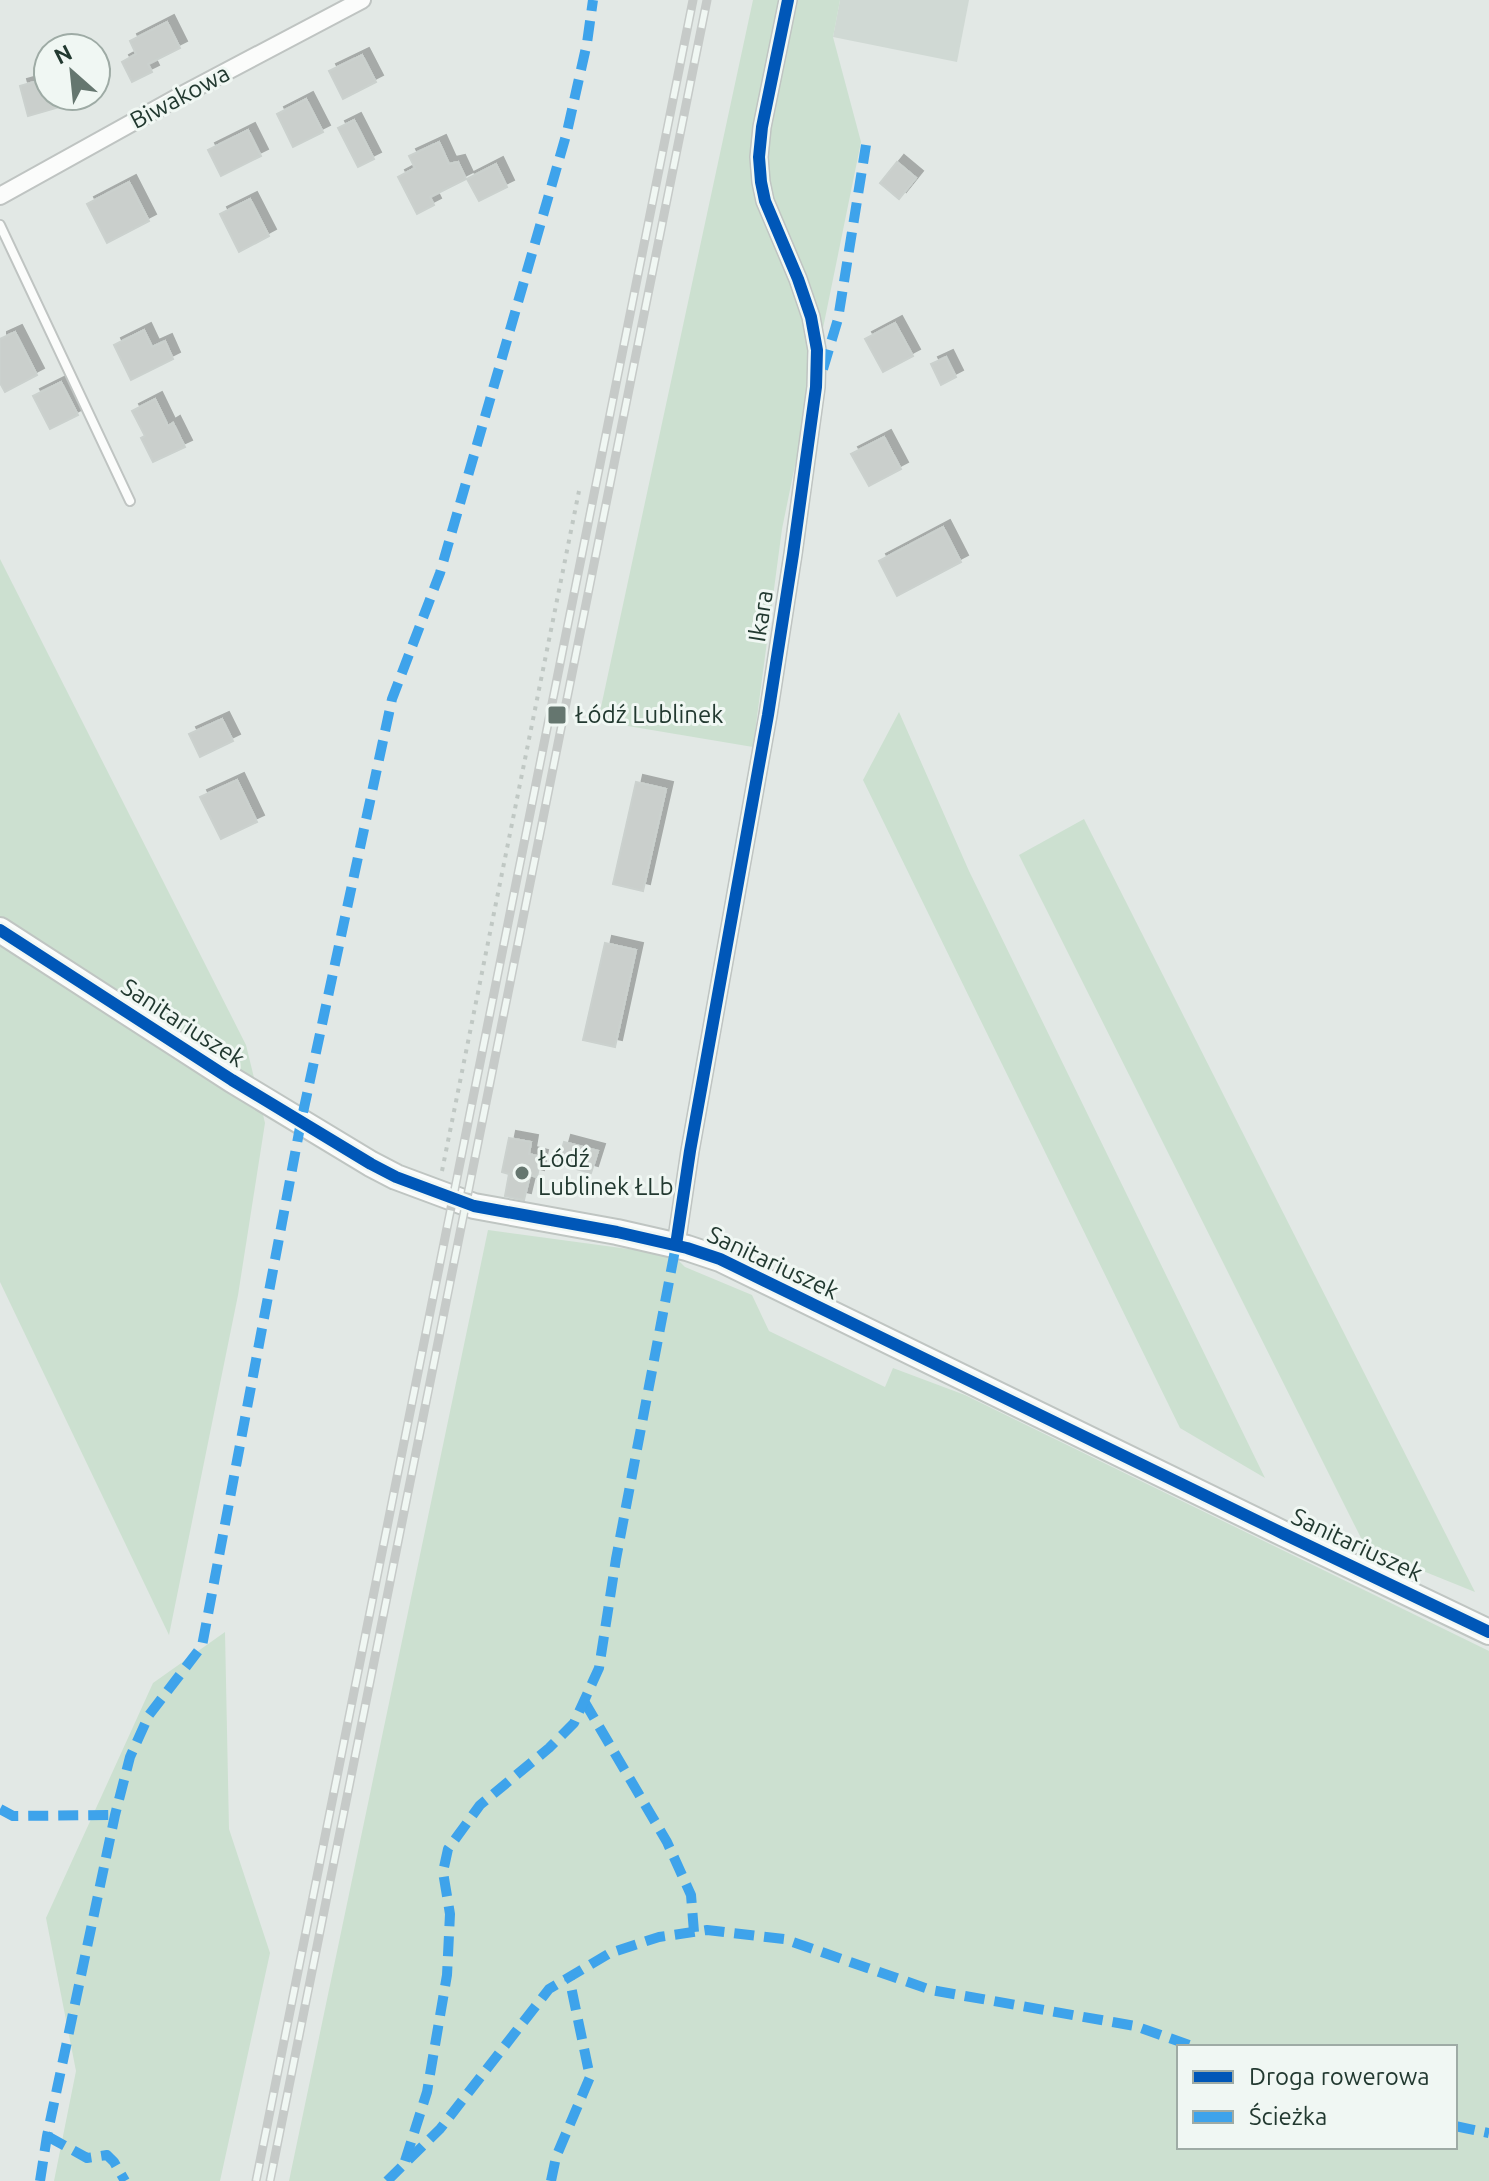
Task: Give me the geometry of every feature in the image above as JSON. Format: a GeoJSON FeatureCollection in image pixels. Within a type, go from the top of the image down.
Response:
{"type":"FeatureCollection","features":[{"type":"Feature","properties":{"kind":"street","name":"Biwakowa"},"geometry":{"type":"LineString","coordinates":[[0,196],[362,0]]}},
{"type":"Feature","properties":{"kind":"street","name":"Ikara"},"geometry":{"type":"LineString","coordinates":[[676,1245],[770,700],[816,387],[817,350],[811,317],[765,201],[759,157],[762,127],[788,0]]}},
{"type":"Feature","properties":{"kind":"street","name":"Sanitariuszek"},"geometry":{"type":"LineString","coordinates":[[0,930],[232,1080],[396,1177],[474,1206],[676,1245],[727,1262],[1489,1632]]}},
{"type":"Feature","properties":{"kind":"lane"},"geometry":{"type":"LineString","coordinates":[[0,225],[130,501]]}},
{"type":"Feature","properties":{"kind":"path"},"geometry":{"type":"LineString","coordinates":[[440,1182],[579,491]]}},
{"type":"Feature","properties":{"kind":"shaded area"},"geometry":{"type":"Polygon","coordinates":[[[840,0],[969,0],[957,62],[833,37],[840,0]]]}},
{"type":"Feature","properties":{"kind":"green space"},"geometry":{"type":"Polygon","coordinates":[[[753,0],[840,0],[833,37],[861,142],[782,529],[753,747],[598,721],[753,0]]]}},
{"type":"Feature","properties":{"kind":"green space"},"geometry":{"type":"Polygon","coordinates":[[[0,559],[246,1045],[265,1123],[238,1295],[169,1635],[0,1282],[0,559]]]}},
{"type":"Feature","properties":{"kind":"green space"},"geometry":{"type":"Polygon","coordinates":[[[899,712],[969,871],[1265,1478],[1180,1428],[863,780],[899,712]]]}},
{"type":"Feature","properties":{"kind":"green space"},"geometry":{"type":"Polygon","coordinates":[[[1084,819],[1475,1592],[1366,1548],[1019,855],[1084,819]]]}},
{"type":"Feature","properties":{"kind":"green space"},"geometry":{"type":"Polygon","coordinates":[[[488,1230],[673,1255],[685,1267],[752,1295],[769,1331],[885,1387],[893,1368],[965,1395],[1489,1651],[1489,2181],[289,2181],[488,1230]]]}},
{"type":"Feature","properties":{"kind":"green space"},"geometry":{"type":"Polygon","coordinates":[[[225,1632],[229,1829],[270,1953],[220,2181],[54,2181],[76,2071],[46,1918],[153,1683],[225,1632]]]}},
{"type":"Feature","properties":{"kind":"building"},"geometry":{"type":"Polygon","coordinates":[[[167,22],[180,48],[148,64],[152,72],[132,82],[122,62],[136,54],[130,41],[167,22]]]}},
{"type":"Feature","properties":{"kind":"building"},"geometry":{"type":"Polygon","coordinates":[[[362,55],[376,82],[343,99],[329,71],[362,55]]]}},
{"type":"Feature","properties":{"kind":"building"},"geometry":{"type":"Polygon","coordinates":[[[32,83],[32,112],[42,112],[28,116],[20,86],[32,83]]]}},
{"type":"Feature","properties":{"kind":"building"},"geometry":{"type":"Polygon","coordinates":[[[306,99],[323,132],[293,147],[277,114],[306,99]]]}},
{"type":"Feature","properties":{"kind":"building"},"geometry":{"type":"Polygon","coordinates":[[[354,120],[374,159],[358,167],[338,128],[354,120]]]}},
{"type":"Feature","properties":{"kind":"building"},"geometry":{"type":"Polygon","coordinates":[[[248,130],[261,156],[221,176],[208,150],[248,130]]]}},
{"type":"Feature","properties":{"kind":"building"},"geometry":{"type":"Polygon","coordinates":[[[439,142],[449,164],[458,162],[466,179],[430,197],[434,205],[417,214],[398,177],[415,168],[409,156],[439,142]]]}},
{"type":"Feature","properties":{"kind":"building"},"geometry":{"type":"Polygon","coordinates":[[[897,162],[916,178],[899,199],[880,183],[897,162]]]}},
{"type":"Feature","properties":{"kind":"building"},"geometry":{"type":"Polygon","coordinates":[[[496,164],[507,187],[479,201],[467,179],[496,164]]]}},
{"type":"Feature","properties":{"kind":"building"},"geometry":{"type":"Polygon","coordinates":[[[129,182],[149,221],[107,243],[87,204],[129,182]]]}},
{"type":"Feature","properties":{"kind":"building"},"geometry":{"type":"Polygon","coordinates":[[[250,199],[269,236],[239,252],[220,214],[250,199]]]}},
{"type":"Feature","properties":{"kind":"building"},"geometry":{"type":"Polygon","coordinates":[[[895,323],[913,356],[883,372],[865,339],[895,323]]]}},
{"type":"Feature","properties":{"kind":"building"},"geometry":{"type":"Polygon","coordinates":[[[144,330],[152,347],[165,341],[173,359],[131,380],[114,345],[144,330]]]}},
{"type":"Feature","properties":{"kind":"building"},"geometry":{"type":"Polygon","coordinates":[[[15,332],[37,375],[5,392],[0,383],[0,339],[15,332]]]}},
{"type":"Feature","properties":{"kind":"building"},"geometry":{"type":"Polygon","coordinates":[[[946,357],[956,377],[941,385],[931,364],[946,357]]]}},
{"type":"Feature","properties":{"kind":"building"},"geometry":{"type":"Polygon","coordinates":[[[61,382],[78,415],[50,429],[33,396],[61,382]]]}},
{"type":"Feature","properties":{"kind":"building"},"geometry":{"type":"Polygon","coordinates":[[[155,399],[168,426],[173,423],[185,447],[153,462],[141,438],[145,436],[132,411],[155,399]]]}},
{"type":"Feature","properties":{"kind":"building"},"geometry":{"type":"Polygon","coordinates":[[[884,437],[901,469],[869,486],[851,454],[884,437]]]}},
{"type":"Feature","properties":{"kind":"building"},"geometry":{"type":"Polygon","coordinates":[[[943,527],[961,562],[897,596],[879,561],[943,527]]]}},
{"type":"Feature","properties":{"kind":"building"},"geometry":{"type":"Polygon","coordinates":[[[222,719],[233,741],[200,757],[189,734],[222,719]]]}},
{"type":"Feature","properties":{"kind":"building"},"geometry":{"type":"Polygon","coordinates":[[[237,780],[257,822],[221,839],[200,797],[237,780]]]}},
{"type":"Feature","properties":{"kind":"building"},"geometry":{"type":"Polygon","coordinates":[[[636,782],[666,789],[643,891],[613,884],[636,782]]]}},
{"type":"Feature","properties":{"kind":"building"},"geometry":{"type":"Polygon","coordinates":[[[605,943],[636,950],[615,1047],[583,1040],[605,943]]]}},
{"type":"Feature","properties":{"kind":"building","name":"Łódź Lublinek ŁLb"},"geometry":{"type":"Polygon","coordinates":[[[509,1138],[531,1142],[529,1154],[541,1157],[537,1177],[530,1175],[524,1200],[505,1196],[509,1174],[502,1172],[509,1138]]]}},
{"type":"Feature","properties":{"kind":"building"},"geometry":{"type":"Polygon","coordinates":[[[564,1142],[598,1151],[591,1173],[558,1164],[564,1142]]]}},
{"type":"Feature","properties":{"kind":"railway"},"geometry":{"type":"LineString","coordinates":[[256,2181],[693,0]]}},
{"type":"Feature","properties":{"kind":"railway"},"geometry":{"type":"LineString","coordinates":[[270,2181],[707,0]]}},
{"type":"Feature","properties":{"kind":"marked path"},"geometry":{"type":"LineString","coordinates":[[40,2181],[115,1815],[130,1757],[149,1715],[202,1646],[301,1122],[392,699],[440,573],[567,132],[587,43],[593,0]]}},
{"type":"Feature","properties":{"kind":"marked path"},"geometry":{"type":"LineString","coordinates":[[823,369],[838,319],[866,145]]}},
{"type":"Feature","properties":{"kind":"marked path"},"geometry":{"type":"LineString","coordinates":[[405,2161],[427,2092],[447,1975],[450,1914],[443,1872],[448,1849],[480,1805],[549,1748],[574,1723],[599,1668],[616,1559],[676,1245]]}},
{"type":"Feature","properties":{"kind":"marked path"},"geometry":{"type":"LineString","coordinates":[[584,1701],[667,1842],[691,1895],[694,1932]]}},
{"type":"Feature","properties":{"kind":"marked path"},"geometry":{"type":"LineString","coordinates":[[0,1809],[13,1816],[115,1815]]}},
{"type":"Feature","properties":{"kind":"marked path"},"geometry":{"type":"LineString","coordinates":[[387,2181],[440,2129],[549,1989],[610,1953],[659,1937],[707,1930],[784,1939],[931,1990],[1135,2026],[1189,2045]]}},
{"type":"Feature","properties":{"kind":"marked path"},"geometry":{"type":"LineString","coordinates":[[551,2181],[556,2157],[590,2077],[569,1977]]}},
{"type":"Feature","properties":{"kind":"marked path"},"geometry":{"type":"LineString","coordinates":[[1457,2126],[1489,2133]]}},
{"type":"Feature","properties":{"kind":"marked path"},"geometry":{"type":"LineString","coordinates":[[47,2136],[87,2158],[107,2155],[125,2181]]}},
{"type":"Feature","properties":{"kind":"cycle path"},"geometry":{"type":"LineString","coordinates":[[676,1245],[768,715],[816,387],[817,350],[811,317],[765,201],[759,157],[762,127],[788,0]]}},
{"type":"Feature","properties":{"kind":"cycle path"},"geometry":{"type":"LineString","coordinates":[[0,930],[232,1080],[396,1177],[474,1206],[617,1232],[720,1259],[1489,1632]]}},
{"type":"Feature","properties":{"kind":"place","name":"Łódź Lublinek"},"geometry":{"type":"Point","coordinates":[557,715]}},
{"type":"Feature","properties":{"kind":"place","name":"Łódź Lublinek ŁLb"},"geometry":{"type":"Point","coordinates":[522,1173]}}]}
